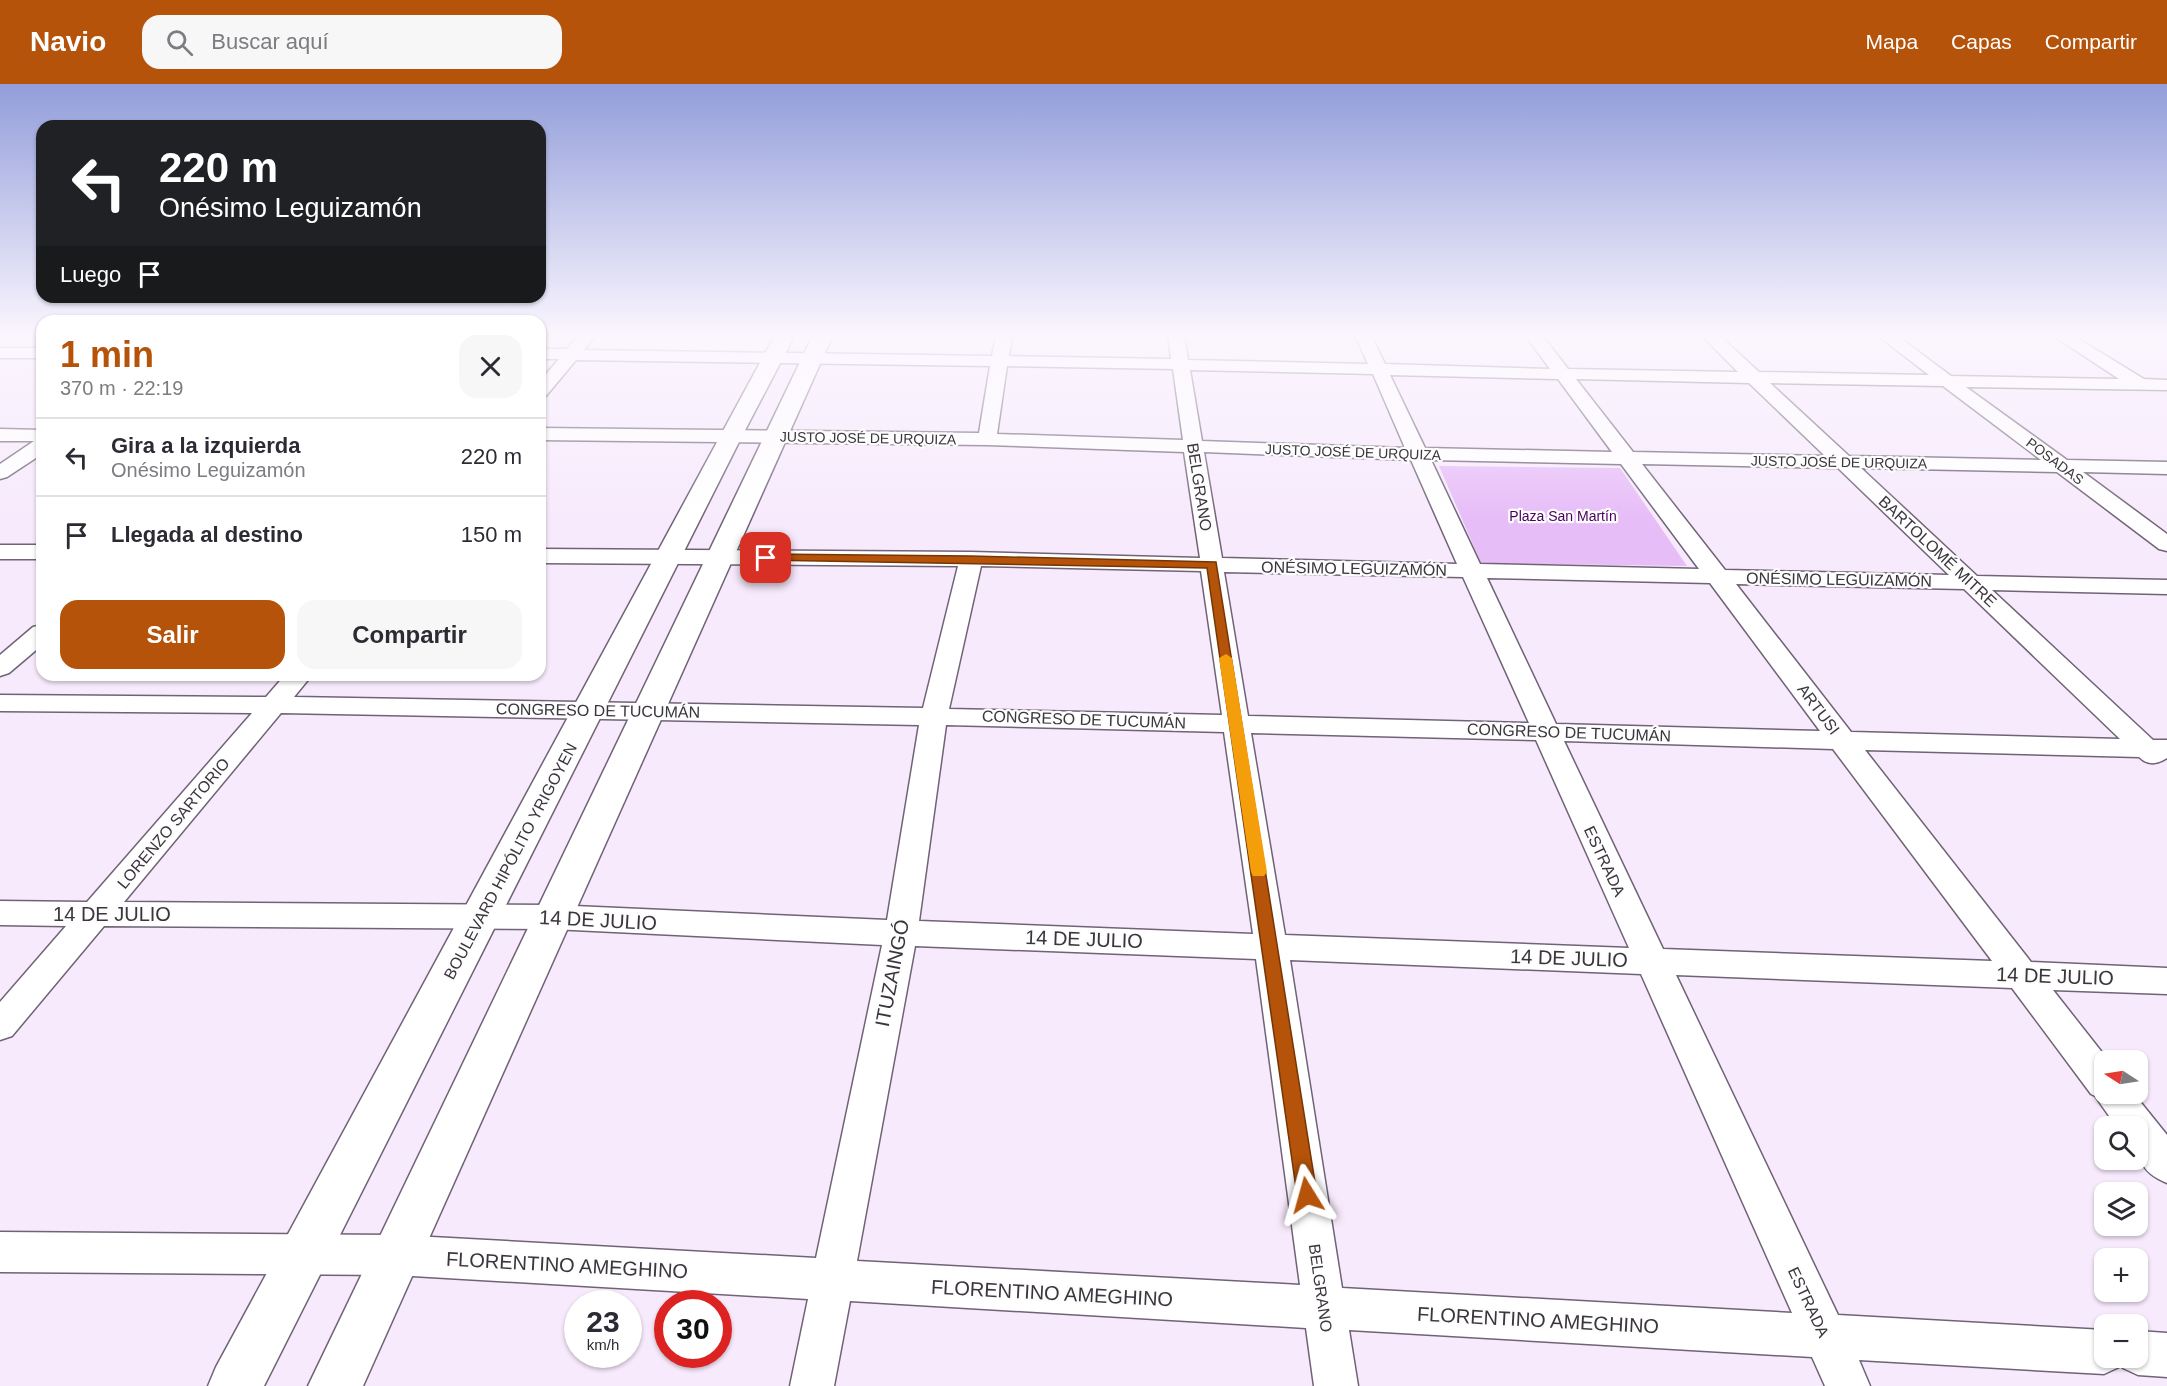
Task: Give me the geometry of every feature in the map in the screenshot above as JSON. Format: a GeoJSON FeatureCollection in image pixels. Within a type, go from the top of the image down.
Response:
{"type":"FeatureCollection","features":[{"type":"Feature","properties":{"kind":"main road","name":"BOULEVARD HIPÓLITO YRIGOYEN"},"geometry":{"type":"LineString","coordinates":[[235,1386],[752,396]]}},
{"type":"Feature","properties":{"kind":"main road"},"geometry":{"type":"LineString","coordinates":[[335,1386],[719,557],[797,396]]}},
{"type":"Feature","properties":{"kind":"street"},"geometry":{"type":"LineString","coordinates":[[987,439],[994,396]]}},
{"type":"Feature","properties":{"kind":"street","name":"BELGRANO"},"geometry":{"type":"LineString","coordinates":[[1187,396],[1336,1386]]}},
{"type":"Feature","properties":{"kind":"street","name":"ESTRADA"},"geometry":{"type":"LineString","coordinates":[[1391,396],[1848,1386]]}},
{"type":"Feature","properties":{"kind":"street","name":"ARTUSI"},"geometry":{"type":"LineString","coordinates":[[1580,396],[2094,1070]]}},
{"type":"Feature","properties":{"kind":"street","name":"BARTOLOMÉ MITRE"},"geometry":{"type":"LineString","coordinates":[[1774,396],[1971,582],[2157,749],[2167,768]]}},
{"type":"Feature","properties":{"kind":"street","name":"POSADAS"},"geometry":{"type":"LineString","coordinates":[[1967,396],[2167,544]]}},
{"type":"Feature","properties":{"kind":"street"},"geometry":{"type":"LineString","coordinates":[[0,435],[36,436]]}},
{"type":"Feature","properties":{"kind":"street","name":"JUSTO JOSÉ DE URQUIZA"},"geometry":{"type":"LineString","coordinates":[[546,435],[987,439],[1418,454],[2167,468]]}},
{"type":"Feature","properties":{"kind":"street"},"geometry":{"type":"LineString","coordinates":[[0,473],[36,449]]}},
{"type":"Feature","properties":{"kind":"street"},"geometry":{"type":"LineString","coordinates":[[0,552],[36,552]]}},
{"type":"Feature","properties":{"kind":"street","name":"ONÉSIMO LEGUIZAMÓN"},"geometry":{"type":"LineString","coordinates":[[546,556],[971,559],[2167,587]]}},
{"type":"Feature","properties":{"kind":"street","name":"ITUZAINGÓ"},"geometry":{"type":"LineString","coordinates":[[812,1386],[901,932],[934,715],[971,559]]}},
{"type":"Feature","properties":{"kind":"street"},"geometry":{"type":"LineString","coordinates":[[0,668],[36,637]]}},
{"type":"Feature","properties":{"kind":"street","name":"LORENZO SARTORIO"},"geometry":{"type":"LineString","coordinates":[[0,1026],[294,681]]}},
{"type":"Feature","properties":{"kind":"street","name":"CONGRESO DE TUCUMÁN"},"geometry":{"type":"LineString","coordinates":[[0,703],[274,704],[934,715],[2157,749]]}},
{"type":"Feature","properties":{"kind":"street","name":"14 DE JULIO"},"geometry":{"type":"LineString","coordinates":[[0,913],[552,917],[798,930],[901,932],[2167,981]]}},
{"type":"Feature","properties":{"kind":"street"},"geometry":{"type":"LineString","coordinates":[[2121,1104],[2167,1165]]}},
{"type":"Feature","properties":{"kind":"street","name":"FLORENTINO AMEGHINO"},"geometry":{"type":"LineString","coordinates":[[0,1252],[395,1255],[2094,1351]]}},
{"type":"Feature","properties":{"kind":"street"},"geometry":{"type":"LineString","coordinates":[[2148,1354],[2167,1355]]}},
{"type":"Feature","properties":{"kind":"green space","name":"Plaza San Martín"},"geometry":{"type":"Polygon","coordinates":[[[1439,466],[1620,468],[1687,566],[1481,563],[1439,466]]]}},
{"type":"Feature","properties":{"kind":"slow traffic"},"geometry":{"type":"LineString","coordinates":[[1226,658],[1259,872]]}},
{"type":"Feature","properties":{"kind":"route"},"geometry":{"type":"LineString","coordinates":[[766,558],[971,559],[1212,565],[1307,1195]]}}]}
